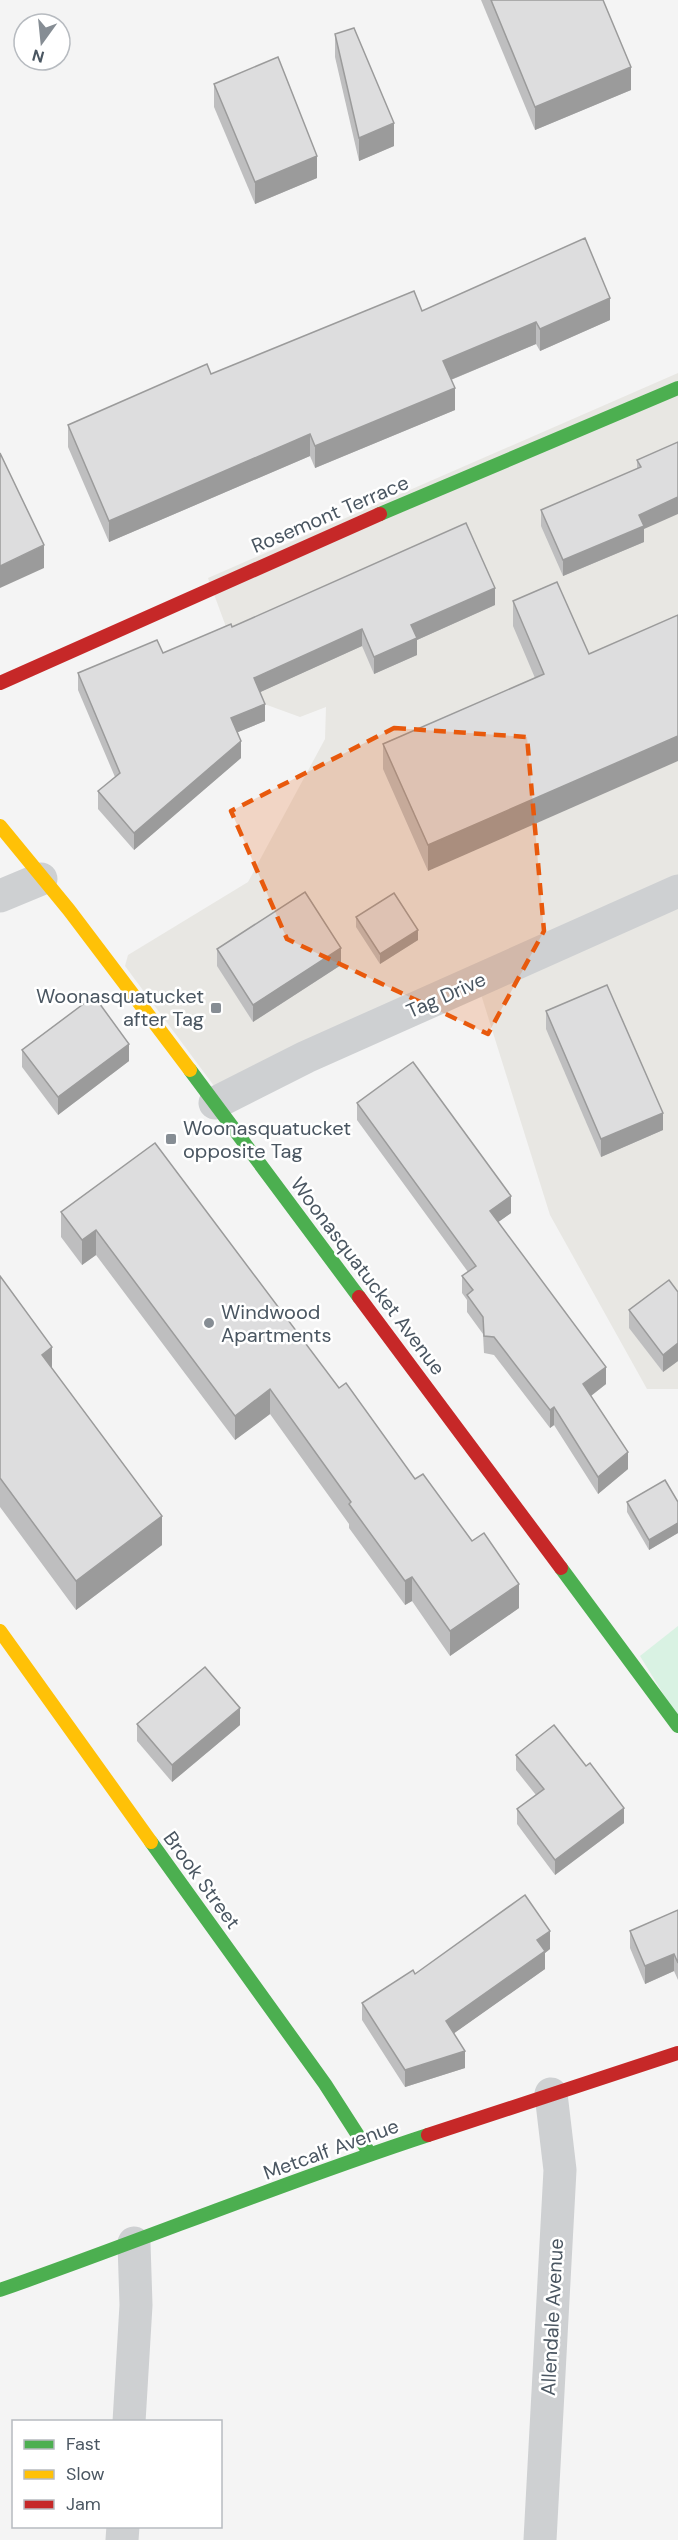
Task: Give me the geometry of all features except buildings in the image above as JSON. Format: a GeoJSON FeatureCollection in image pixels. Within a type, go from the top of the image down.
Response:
{"type":"FeatureCollection","features":[{"type":"Feature","properties":{"kind":"street","name":"Rosemont Terrace"},"geometry":{"type":"LineString","coordinates":[[0,683],[297,549],[678,388]]}},
{"type":"Feature","properties":{"kind":"street","name":"Woonasquatucket Avenue"},"geometry":{"type":"LineString","coordinates":[[0,826],[41,879],[69,910],[215,1103],[678,1726]]}},
{"type":"Feature","properties":{"kind":"street"},"geometry":{"type":"LineString","coordinates":[[0,896],[41,879]]}},
{"type":"Feature","properties":{"kind":"street","name":"Tag Drive"},"geometry":{"type":"LineString","coordinates":[[215,1103],[306,1057],[678,891]]}},
{"type":"Feature","properties":{"kind":"street","name":"Brook Street"},"geometry":{"type":"LineString","coordinates":[[0,1630],[325,2084],[370,2154]]}},
{"type":"Feature","properties":{"kind":"street","name":"Metcalf Avenue"},"geometry":{"type":"LineString","coordinates":[[0,2290],[134,2243],[370,2154],[678,2053]]}},
{"type":"Feature","properties":{"kind":"street","name":"Allendale Avenue"},"geometry":{"type":"LineString","coordinates":[[540,2540],[560,2170],[551,2094]]}},
{"type":"Feature","properties":{"kind":"street"},"geometry":{"type":"LineString","coordinates":[[129,2420],[136,2305],[134,2243]]}},
{"type":"Feature","properties":{"kind":"highlighted area"},"geometry":{"type":"Polygon","coordinates":[[[394,728],[527,737],[544,931],[488,1034],[287,939],[231,811],[394,728]]]}},
{"type":"Feature","properties":{"kind":"shaded area"},"geometry":{"type":"Polygon","coordinates":[[[678,373],[678,1389],[647,1389],[550,1215],[479,988],[220,1094],[125,966],[128,955],[248,882],[325,739],[326,707],[300,717],[253,700],[208,578],[678,373]]]}},
{"type":"Feature","properties":{"kind":"green space"},"geometry":{"type":"Polygon","coordinates":[[[678,1626],[678,1718],[640,1656],[678,1626]]]}},
{"type":"Feature","properties":{"kind":"traffic: fast"},"geometry":{"type":"LineString","coordinates":[[380,514],[678,388]]}},
{"type":"Feature","properties":{"kind":"traffic: fast"},"geometry":{"type":"LineString","coordinates":[[190,1070],[359,1297]]}},
{"type":"Feature","properties":{"kind":"traffic: fast"},"geometry":{"type":"LineString","coordinates":[[561,1568],[678,1726]]}},
{"type":"Feature","properties":{"kind":"traffic: fast"},"geometry":{"type":"LineString","coordinates":[[151,1842],[325,2084],[370,2154]]}},
{"type":"Feature","properties":{"kind":"traffic: fast"},"geometry":{"type":"LineString","coordinates":[[0,2290],[320,2172],[428,2135]]}},
{"type":"Feature","properties":{"kind":"traffic: slow"},"geometry":{"type":"LineString","coordinates":[[0,826],[69,910],[190,1070]]}},
{"type":"Feature","properties":{"kind":"traffic: slow"},"geometry":{"type":"LineString","coordinates":[[0,1631],[151,1842]]}},
{"type":"Feature","properties":{"kind":"traffic: jam"},"geometry":{"type":"LineString","coordinates":[[0,683],[380,514]]}},
{"type":"Feature","properties":{"kind":"traffic: jam"},"geometry":{"type":"LineString","coordinates":[[359,1297],[561,1568]]}},
{"type":"Feature","properties":{"kind":"traffic: jam"},"geometry":{"type":"LineString","coordinates":[[428,2135],[678,2053]]}},
{"type":"Feature","properties":{"kind":"place","name":"Woonasquatucket after Tag"},"geometry":{"type":"Point","coordinates":[216,1008]}},
{"type":"Feature","properties":{"kind":"place","name":"Woonasquatucket opposite Tag"},"geometry":{"type":"Point","coordinates":[171,1139]}},
{"type":"Feature","properties":{"kind":"place","name":"Windwood Apartments"},"geometry":{"type":"Point","coordinates":[209,1323]}}]}
